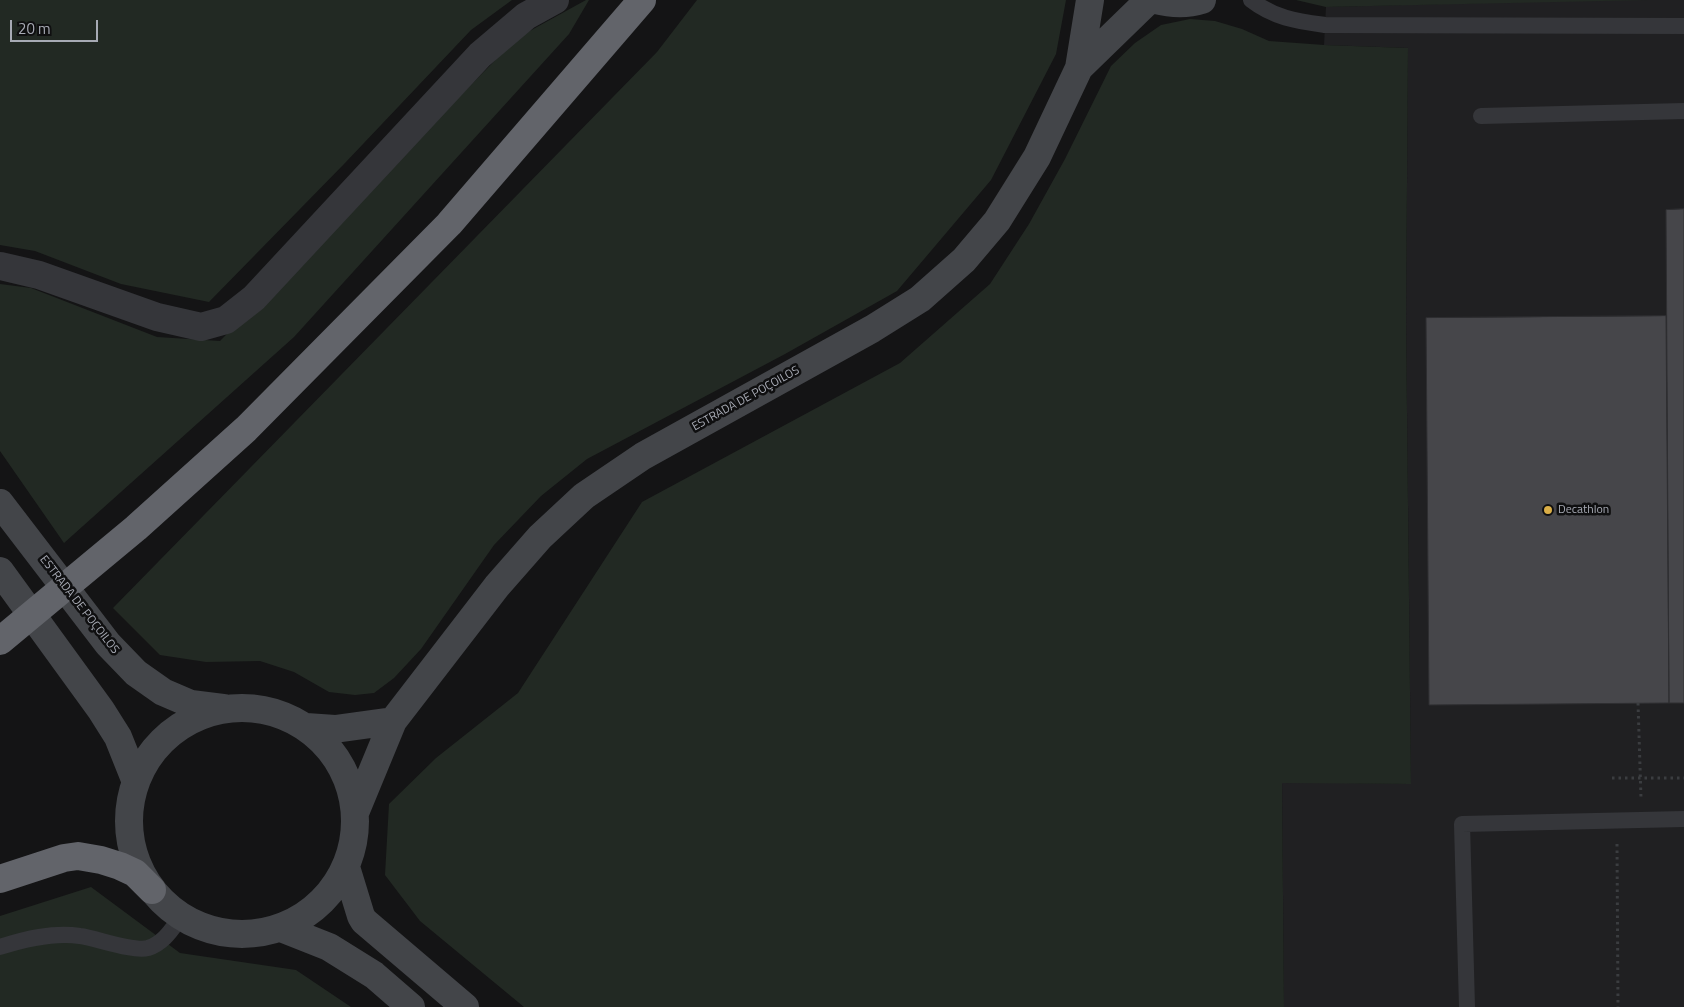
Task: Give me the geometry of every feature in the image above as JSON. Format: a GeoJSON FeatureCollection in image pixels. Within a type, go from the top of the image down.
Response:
{"type":"FeatureCollection","features":[{"type":"Feature","properties":{"kind":"highway"},"geometry":{"type":"LineString","coordinates":[[0,641],[136,528],[246,428],[449,224],[642,0]]}},
{"type":"Feature","properties":{"kind":"highway"},"geometry":{"type":"LineString","coordinates":[[0,879],[64,858],[78,856],[120,866],[135,873],[152,890]]}},
{"type":"Feature","properties":{"kind":"main road","name":"ESTRADA DE POÇOILOS"},"geometry":{"type":"LineString","coordinates":[[355,813],[393,721],[496,586],[540,537],[584,496],[643,456],[872,329],[920,299],[964,260],[996,221],[1037,157],[1079,68],[1090,0]]}},
{"type":"Feature","properties":{"kind":"main road","name":"ESTRADA DE POÇOILOS"},"geometry":{"type":"LineString","coordinates":[[1079,68],[1148,0]]}},
{"type":"Feature","properties":{"kind":"main road"},"geometry":{"type":"LineString","coordinates":[[1155,0],[1171,4],[1193,3],[1202,0]]}},
{"type":"Feature","properties":{"kind":"main road","name":"ESTRADA DE POÇOILOS"},"geometry":{"type":"LineString","coordinates":[[0,503],[108,644],[136,673],[163,692],[191,704],[260,709],[291,718],[322,740],[345,773],[352,792],[355,813],[352,850],[346,867],[334,887],[319,905],[281,928],[261,933],[241,935],[220,933],[181,917],[152,890],[142,874],[130,838],[131,800],[136,782],[145,763],[156,747],[171,733],[194,719],[207,713],[227,708]]}},
{"type":"Feature","properties":{"kind":"main road"},"geometry":{"type":"LineString","coordinates":[[0,571],[101,710],[118,737],[136,782]]}},
{"type":"Feature","properties":{"kind":"main road","name":"ESTRADA DE POÇOILOS"},"geometry":{"type":"LineString","coordinates":[[306,727],[335,729],[393,721]]}},
{"type":"Feature","properties":{"kind":"main road"},"geometry":{"type":"LineString","coordinates":[[346,867],[364,921],[465,1007]]}},
{"type":"Feature","properties":{"kind":"main road"},"geometry":{"type":"LineString","coordinates":[[281,928],[329,947],[374,975],[411,1007]]}},
{"type":"Feature","properties":{"kind":"street"},"geometry":{"type":"LineString","coordinates":[[0,266],[39,275],[157,317],[201,327],[226,320],[254,298],[480,55],[526,16],[555,0]]}},
{"type":"Feature","properties":{"kind":"lane"},"geometry":{"type":"LineString","coordinates":[[1251,0],[1289,20],[1325,25],[1684,26]]}},
{"type":"Feature","properties":{"kind":"lane"},"geometry":{"type":"LineString","coordinates":[[1481,116],[1684,111]]}},
{"type":"Feature","properties":{"kind":"lane"},"geometry":{"type":"LineString","coordinates":[[1467,1007],[1462,824],[1684,819]]}},
{"type":"Feature","properties":{"kind":"lane"},"geometry":{"type":"LineString","coordinates":[[0,947],[18,941],[50,935],[79,936],[147,948],[164,939],[181,917]]}},
{"type":"Feature","properties":{"kind":"path"},"geometry":{"type":"LineString","coordinates":[[1632,799],[1641,799],[1638,703]]}},
{"type":"Feature","properties":{"kind":"path"},"geometry":{"type":"LineString","coordinates":[[1612,778],[1684,778]]}},
{"type":"Feature","properties":{"kind":"path"},"geometry":{"type":"LineString","coordinates":[[1617,843],[1618,1007]]}},
{"type":"Feature","properties":{"kind":"shaded area"},"geometry":{"type":"Polygon","coordinates":[[[0,0],[512,0],[471,30],[345,163],[209,302],[121,284],[35,251],[0,245],[0,0]]]}},
{"type":"Feature","properties":{"kind":"shaded area"},"geometry":{"type":"Polygon","coordinates":[[[589,0],[569,34],[294,337],[64,543],[0,451],[0,284],[31,288],[157,337],[220,341],[517,38],[589,0]]]}},
{"type":"Feature","properties":{"kind":"shaded area"},"geometry":{"type":"Polygon","coordinates":[[[697,0],[1066,0],[1056,54],[991,180],[897,291],[785,354],[587,459],[541,496],[494,545],[421,649],[394,678],[374,693],[355,695],[329,692],[294,672],[260,661],[206,662],[160,655],[113,608],[657,52],[697,0]]]}},
{"type":"Feature","properties":{"kind":"shaded area"},"geometry":{"type":"Polygon","coordinates":[[[1296,0],[1649,0],[1326,7],[1296,0]]]}},
{"type":"Feature","properties":{"kind":"shaded area"},"geometry":{"type":"Polygon","coordinates":[[[1592,0],[1684,0],[1684,1007],[1284,1007],[1282,782],[1411,784],[1406,319],[1408,48],[1324,45],[1326,7],[1592,0]]]}},
{"type":"Feature","properties":{"kind":"shaded area"},"geometry":{"type":"Polygon","coordinates":[[[1190,19],[1215,21],[1242,29],[1269,41],[1408,48],[1406,319],[1411,784],[1282,783],[1284,1007],[524,1007],[420,921],[385,875],[389,804],[436,758],[518,693],[642,502],[900,363],[990,284],[1029,224],[1065,159],[1111,66],[1135,43],[1161,25],[1190,19]]]}},
{"type":"Feature","properties":{"kind":"shaded area"},"geometry":{"type":"Polygon","coordinates":[[[91,887],[180,953],[296,970],[351,1007],[0,1007],[0,916],[91,887]]]}},
{"type":"Feature","properties":{"kind":"building"},"geometry":{"type":"Polygon","coordinates":[[[1684,209],[1684,703],[1669,703],[1666,210],[1684,209]]]}},
{"type":"Feature","properties":{"kind":"building","name":"Decathlon"},"geometry":{"type":"Polygon","coordinates":[[[1666,316],[1669,703],[1429,705],[1426,318],[1666,316]]]}},
{"type":"Feature","properties":{"kind":"place","name":"Decathlon"},"geometry":{"type":"Point","coordinates":[1548,510]}}]}
